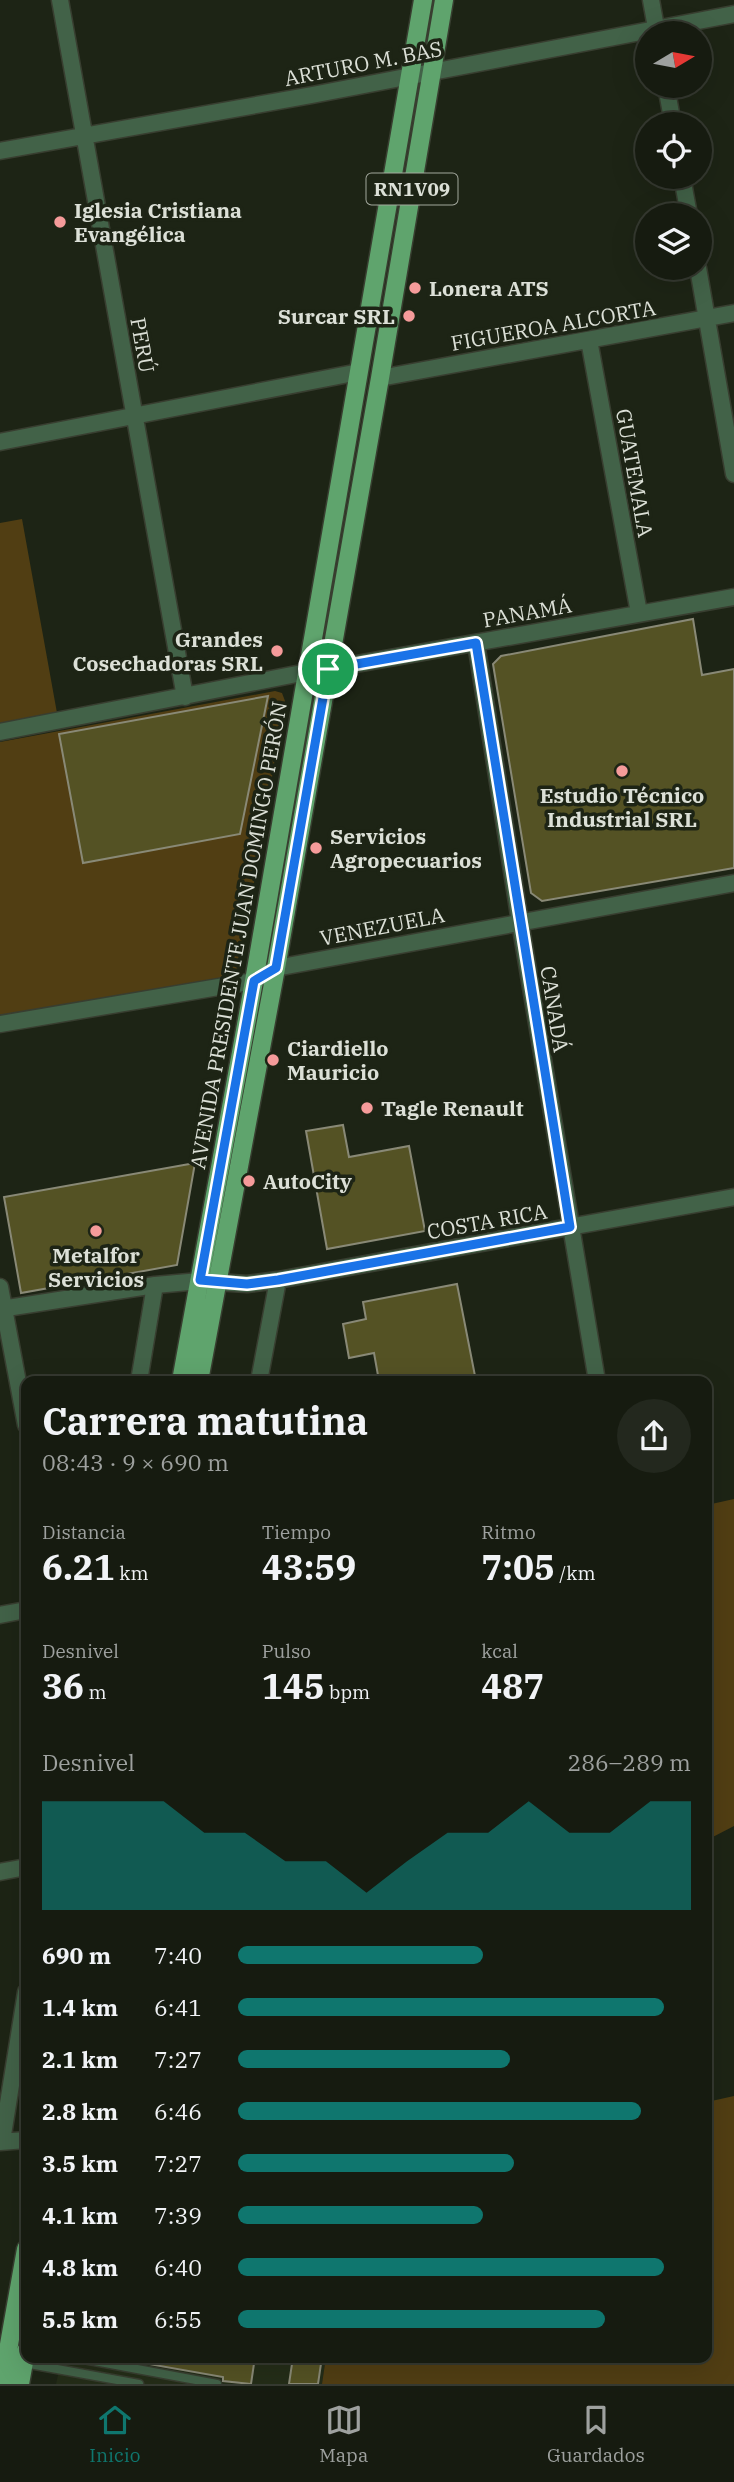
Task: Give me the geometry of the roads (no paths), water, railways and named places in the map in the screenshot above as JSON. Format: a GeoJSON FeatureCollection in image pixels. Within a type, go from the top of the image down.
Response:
{"type":"FeatureCollection","features":[{"type":"Feature","properties":{"kind":"main road","name":"AVENIDA PRESIDENTE JUAN DOMINGO PERÓN"},"geometry":{"type":"LineString","coordinates":[[199,1376],[208,1281],[254,981],[423,0]]}},
{"type":"Feature","properties":{"kind":"main road","name":"AVENIDA PRESIDENTE JUAN DOMINGO PERÓN"},"geometry":{"type":"LineString","coordinates":[[182,1376],[208,1281],[276,968],[444,0]]}},
{"type":"Feature","properties":{"kind":"main road"},"geometry":{"type":"LineString","coordinates":[[2,2377],[21,2276]]}},
{"type":"Feature","properties":{"kind":"main road"},"geometry":{"type":"LineString","coordinates":[[20,2384],[24,2363]]}},
{"type":"Feature","properties":{"kind":"street","name":"PERÚ"},"geometry":{"type":"LineString","coordinates":[[60,0],[185,697]]}},
{"type":"Feature","properties":{"kind":"street"},"geometry":{"type":"LineString","coordinates":[[651,0],[655,21]]}},
{"type":"Feature","properties":{"kind":"street","name":"ARTURO M. BAS"},"geometry":{"type":"LineString","coordinates":[[702,21],[734,14]]}},
{"type":"Feature","properties":{"kind":"street","name":"ARTURO M. BAS"},"geometry":{"type":"LineString","coordinates":[[0,151],[635,35]]}},
{"type":"Feature","properties":{"kind":"street"},"geometry":{"type":"LineString","coordinates":[[700,280],[734,474]]}},
{"type":"Feature","properties":{"kind":"street","name":"FIGUEROA ALCORTA"},"geometry":{"type":"LineString","coordinates":[[380,378],[734,313]]}},
{"type":"Feature","properties":{"kind":"street","name":"GUATEMALA"},"geometry":{"type":"LineString","coordinates":[[589,340],[639,613]]}},
{"type":"Feature","properties":{"kind":"street"},"geometry":{"type":"LineString","coordinates":[[0,442],[359,372]]}},
{"type":"Feature","properties":{"kind":"street","name":"PANAMÁ"},"geometry":{"type":"LineString","coordinates":[[328,669],[734,597]]}},
{"type":"Feature","properties":{"kind":"street","name":"CANADÁ"},"geometry":{"type":"LineString","coordinates":[[476,643],[596,1376]]}},
{"type":"Feature","properties":{"kind":"street"},"geometry":{"type":"LineString","coordinates":[[0,732],[306,672]]}},
{"type":"Feature","properties":{"kind":"street","name":"VENEZUELA"},"geometry":{"type":"LineString","coordinates":[[0,1024],[254,981],[276,968],[734,883]]}},
{"type":"Feature","properties":{"kind":"street","name":"COSTA RICA"},"geometry":{"type":"LineString","coordinates":[[208,1281],[247,1284],[278,1280],[734,1197]]}},
{"type":"Feature","properties":{"kind":"street"},"geometry":{"type":"LineString","coordinates":[[260,1376],[278,1280]]}},
{"type":"Feature","properties":{"kind":"street"},"geometry":{"type":"LineString","coordinates":[[2,1309],[155,1285],[208,1281]]}},
{"type":"Feature","properties":{"kind":"street"},"geometry":{"type":"LineString","coordinates":[[140,1376],[155,1285]]}},
{"type":"Feature","properties":{"kind":"street"},"geometry":{"type":"LineString","coordinates":[[0,1287],[21,1401]]}},
{"type":"Feature","properties":{"kind":"street"},"geometry":{"type":"LineString","coordinates":[[0,1615],[21,1611]]}},
{"type":"Feature","properties":{"kind":"street"},"geometry":{"type":"LineString","coordinates":[[0,1872],[21,1868]]}},
{"type":"Feature","properties":{"kind":"street"},"geometry":{"type":"LineString","coordinates":[[21,2022],[1,2141],[21,2140]]}},
{"type":"Feature","properties":{"kind":"lane"},"geometry":{"type":"LineString","coordinates":[[50,2363],[139,2384]]}},
{"type":"Feature","properties":{"kind":"lane"},"geometry":{"type":"LineString","coordinates":[[98,2363],[170,2380],[217,2384]]}},
{"type":"Feature","properties":{"kind":"place","name":"Iglesia Cristiana Evangélica"},"geometry":{"type":"Point","coordinates":[60,222]}},
{"type":"Feature","properties":{"kind":"place","name":"Lonera ATS"},"geometry":{"type":"Point","coordinates":[415,288]}},
{"type":"Feature","properties":{"kind":"place","name":"Surcar SRL"},"geometry":{"type":"Point","coordinates":[409,316]}},
{"type":"Feature","properties":{"kind":"place","name":"Grandes Cosechadoras SRL"},"geometry":{"type":"Point","coordinates":[277,651]}},
{"type":"Feature","properties":{"kind":"place","name":"Estudio Técnico Industrial SRL"},"geometry":{"type":"Point","coordinates":[622,771]}},
{"type":"Feature","properties":{"kind":"place","name":"Servicios Agropecuarios"},"geometry":{"type":"Point","coordinates":[316,848]}},
{"type":"Feature","properties":{"kind":"place","name":"Ciardiello Mauricio"},"geometry":{"type":"Point","coordinates":[273,1060]}},
{"type":"Feature","properties":{"kind":"place","name":"Tagle Renault"},"geometry":{"type":"Point","coordinates":[367,1108]}},
{"type":"Feature","properties":{"kind":"place","name":"AutoCity"},"geometry":{"type":"Point","coordinates":[249,1181]}},
{"type":"Feature","properties":{"kind":"place","name":"Metalfor Servicios"},"geometry":{"type":"Point","coordinates":[96,1231]}}]}
